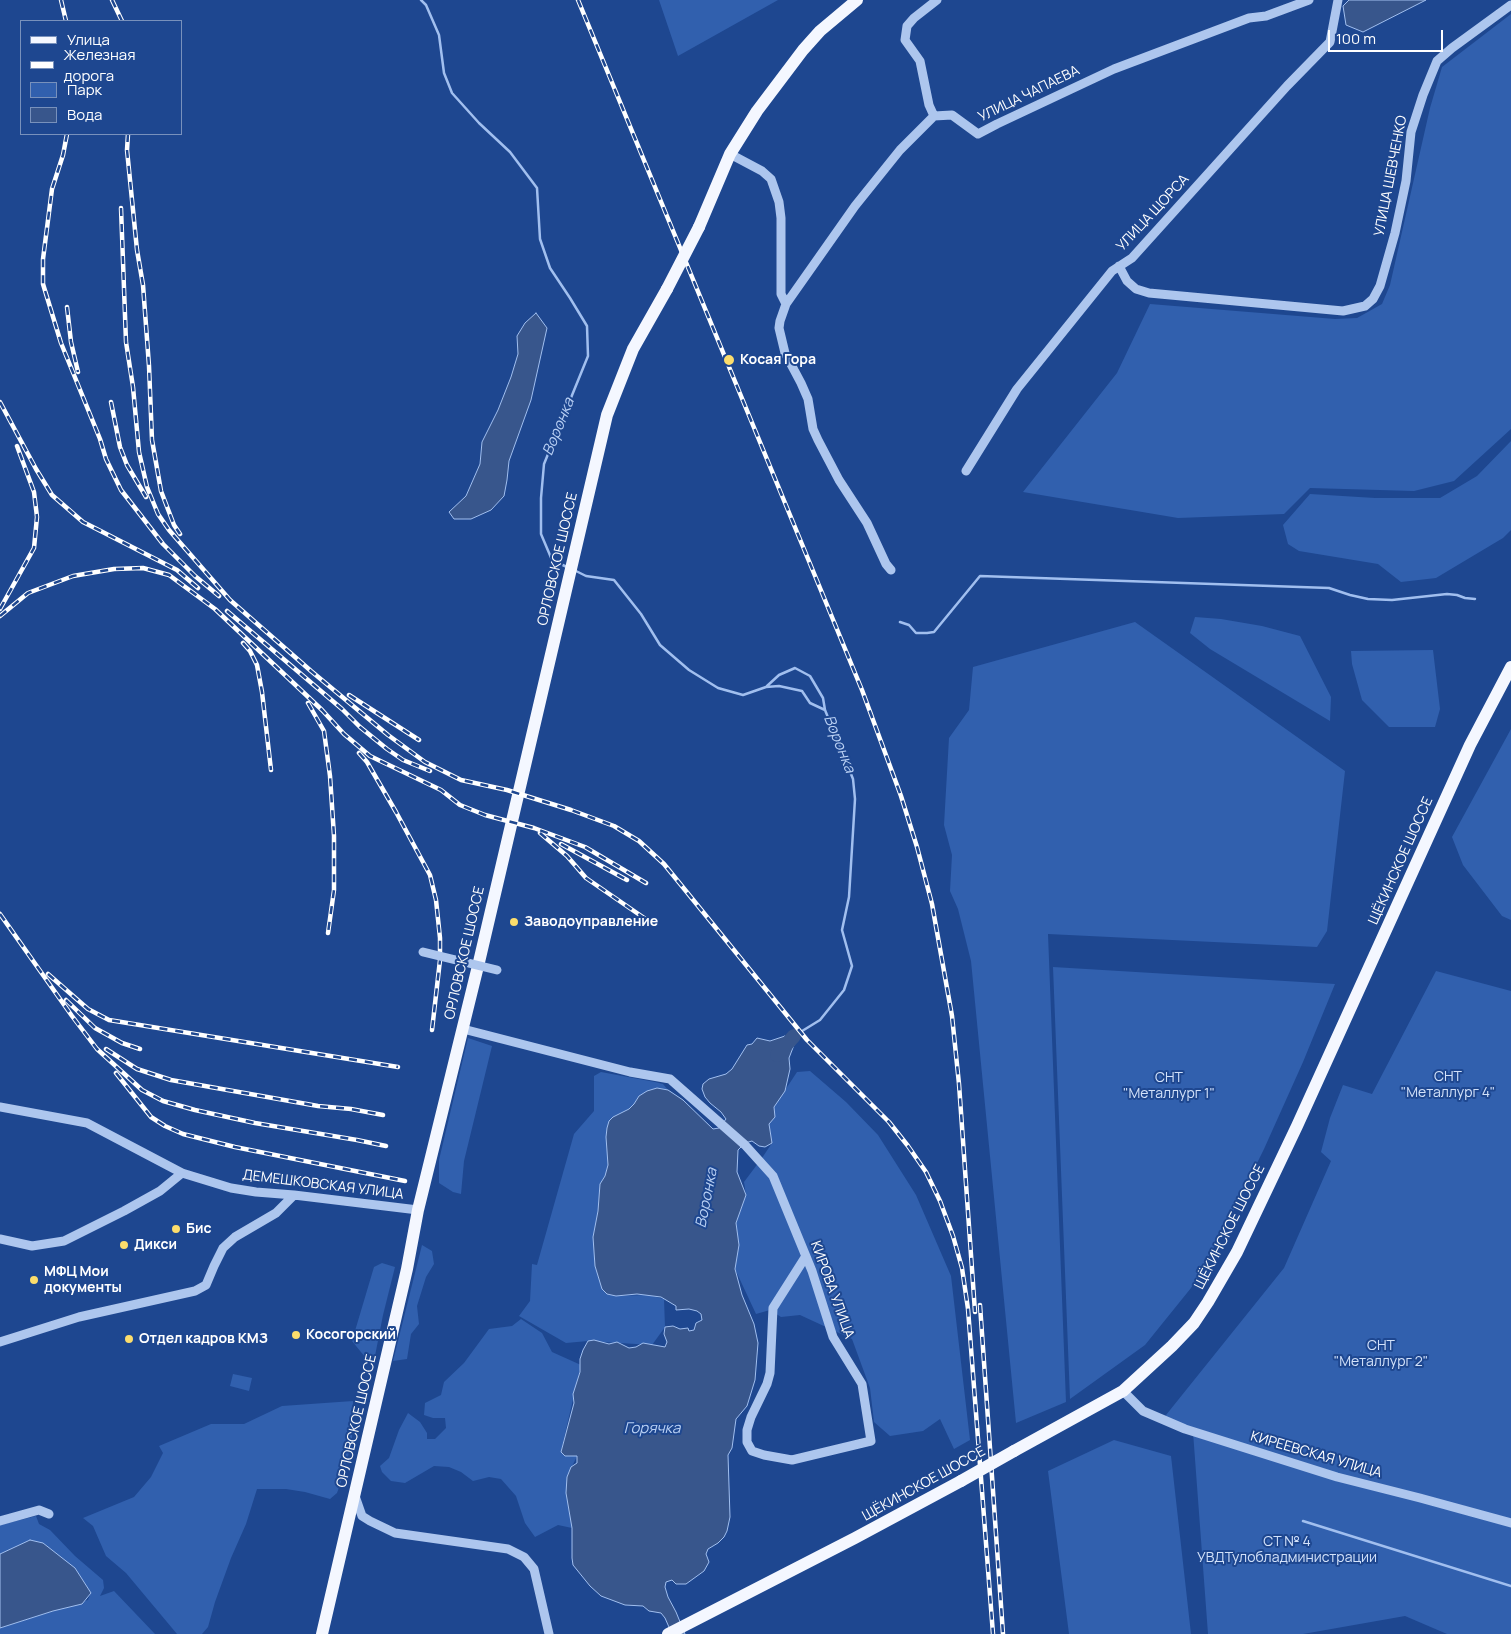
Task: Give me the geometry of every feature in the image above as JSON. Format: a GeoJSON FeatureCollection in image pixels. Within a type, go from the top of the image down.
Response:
{"type":"FeatureCollection","features":[{"type":"Feature","properties":{"kind":"main road","name":"ОРЛОВСКОЕ ШОССЕ"},"geometry":{"type":"LineString","coordinates":[[322,1634],[407,1269],[418,1210],[463,1029],[607,415],[633,349],[667,289],[698,227],[730,154],[757,111],[803,50],[820,31],[856,0]]}},
{"type":"Feature","properties":{"kind":"main road","name":"ЩЁКИНСКОЕ ШОССЕ"},"geometry":{"type":"LineString","coordinates":[[668,1634],[846,1543],[1122,1392],[1194,1323],[1237,1252],[1321,1076],[1470,745],[1511,667]]}},
{"type":"Feature","properties":{"kind":"street"},"geometry":{"type":"LineString","coordinates":[[891,570],[886,564],[867,523],[839,480],[813,429],[808,399],[784,353],[779,328],[786,304],[855,206],[900,150],[934,116],[929,105],[920,61],[905,40],[907,26],[937,0]]}},
{"type":"Feature","properties":{"kind":"street","name":"УЛИЦА ЧАПАЕВА"},"geometry":{"type":"LineString","coordinates":[[934,116],[952,115],[978,134],[1114,69],[1249,18],[1266,16],[1309,0]]}},
{"type":"Feature","properties":{"kind":"street","name":"УЛИЦА ЩОРСА"},"geometry":{"type":"LineString","coordinates":[[966,471],[1017,390],[1112,271],[1132,258],[1287,86],[1330,42],[1338,0]]}},
{"type":"Feature","properties":{"kind":"street","name":"УЛИЦА ШЕВЧЕНКО"},"geometry":{"type":"LineString","coordinates":[[1119,266],[1127,281],[1136,289],[1149,293],[1343,311],[1365,306],[1373,299],[1380,286],[1395,234],[1406,180],[1411,132],[1423,95],[1438,61],[1452,48],[1511,5]]}},
{"type":"Feature","properties":{"kind":"street"},"geometry":{"type":"LineString","coordinates":[[730,154],[762,171],[771,179],[774,185],[779,202],[781,294],[786,304]]}},
{"type":"Feature","properties":{"kind":"street"},"geometry":{"type":"LineString","coordinates":[[423,952],[497,970]]}},
{"type":"Feature","properties":{"kind":"street","name":"КИРОВА УЛИЦА"},"geometry":{"type":"LineString","coordinates":[[463,1029],[630,1072],[670,1079],[745,1145],[773,1176],[806,1256],[812,1271],[833,1337],[862,1384],[871,1441],[792,1460],[752,1451],[747,1442],[747,1430],[770,1373],[773,1308],[806,1256]]}},
{"type":"Feature","properties":{"kind":"street","name":"ДЕМЕШКОВСКАЯ УЛИЦА"},"geometry":{"type":"LineString","coordinates":[[0,1107],[87,1123],[182,1173],[231,1188],[418,1210]]}},
{"type":"Feature","properties":{"kind":"street"},"geometry":{"type":"LineString","coordinates":[[0,1239],[32,1246],[64,1241],[153,1195],[182,1173]]}},
{"type":"Feature","properties":{"kind":"street"},"geometry":{"type":"LineString","coordinates":[[0,1342],[79,1317],[195,1291],[206,1285],[223,1248],[235,1237],[276,1213],[294,1195]]}},
{"type":"Feature","properties":{"kind":"street","name":"КИРЕЕВСКАЯ УЛИЦА"},"geometry":{"type":"LineString","coordinates":[[1122,1392],[1143,1411],[1185,1429],[1337,1477],[1511,1523]]}},
{"type":"Feature","properties":{"kind":"street"},"geometry":{"type":"LineString","coordinates":[[355,1496],[362,1516],[370,1522],[395,1533],[508,1549],[524,1557],[534,1569],[549,1634]]}},
{"type":"Feature","properties":{"kind":"street"},"geometry":{"type":"LineString","coordinates":[[0,1521],[39,1510],[49,1514]]}},
{"type":"Feature","properties":{"kind":"green space"},"geometry":{"type":"Polygon","coordinates":[[[659,0],[778,0],[678,56],[659,0]]]}},
{"type":"Feature","properties":{"kind":"green space"},"geometry":{"type":"Polygon","coordinates":[[[1511,14],[1511,429],[1454,481],[1414,491],[1310,488],[1284,514],[1178,518],[1023,492],[1117,373],[1150,304],[1335,319],[1357,318],[1382,304],[1390,285],[1430,108],[1442,67],[1511,14]]]}},
{"type":"Feature","properties":{"kind":"green space"},"geometry":{"type":"Polygon","coordinates":[[[1511,441],[1511,530],[1503,538],[1436,578],[1401,582],[1378,564],[1299,551],[1288,544],[1283,525],[1310,494],[1375,498],[1440,498],[1477,476],[1511,441]]]}},
{"type":"Feature","properties":{"kind":"green space"},"geometry":{"type":"Polygon","coordinates":[[[1195,617],[1262,626],[1300,636],[1331,697],[1330,721],[1210,649],[1190,633],[1195,617]]]}},
{"type":"Feature","properties":{"kind":"green space"},"geometry":{"type":"Polygon","coordinates":[[[1135,622],[1345,771],[1327,931],[1317,947],[1048,934],[1066,1402],[1016,1423],[971,961],[958,909],[950,891],[952,855],[944,825],[949,738],[969,710],[973,667],[1135,622]]]}},
{"type":"Feature","properties":{"kind":"green space"},"geometry":{"type":"Polygon","coordinates":[[[1433,650],[1440,709],[1435,727],[1389,727],[1362,700],[1352,664],[1351,651],[1433,650]]]}},
{"type":"Feature","properties":{"kind":"green space"},"geometry":{"type":"Polygon","coordinates":[[[1511,729],[1511,920],[1502,916],[1463,865],[1452,837],[1511,729]]]}},
{"type":"Feature","properties":{"kind":"green space","name":"СНТ \"Металлург 1\""},"geometry":{"type":"Polygon","coordinates":[[[1053,967],[1335,984],[1264,1149],[1227,1224],[1191,1288],[1145,1345],[1070,1399],[1053,967]]]}},
{"type":"Feature","properties":{"kind":"green space"},"geometry":{"type":"Polygon","coordinates":[[[1436,971],[1511,991],[1511,1634],[1447,1634],[1405,1616],[1303,1634],[1208,1634],[1193,1432],[1162,1420],[1284,1268],[1331,1161],[1321,1152],[1330,1118],[1343,1085],[1372,1094],[1436,971]]]}},
{"type":"Feature","properties":{"kind":"green space"},"geometry":{"type":"Polygon","coordinates":[[[468,1038],[492,1046],[464,1161],[461,1194],[453,1192],[439,1183],[439,1160],[468,1038]]]}},
{"type":"Feature","properties":{"kind":"green space"},"geometry":{"type":"Polygon","coordinates":[[[810,1071],[846,1102],[878,1135],[916,1195],[951,1276],[970,1440],[954,1449],[940,1419],[923,1431],[890,1436],[874,1422],[870,1388],[852,1339],[800,1315],[781,1317],[770,1310],[756,1314],[735,1269],[739,1245],[736,1223],[746,1195],[744,1182],[772,1143],[769,1123],[775,1117],[774,1107],[797,1072],[810,1071]]]}},
{"type":"Feature","properties":{"kind":"green space"},"geometry":{"type":"Polygon","coordinates":[[[601,1072],[663,1084],[668,1090],[657,1088],[639,1096],[629,1109],[609,1121],[606,1137],[608,1165],[605,1176],[600,1184],[598,1211],[593,1237],[595,1266],[602,1289],[616,1296],[648,1295],[664,1299],[665,1327],[652,1345],[588,1341],[566,1343],[519,1316],[530,1301],[532,1264],[537,1265],[574,1134],[594,1111],[594,1076],[601,1072]]]}},
{"type":"Feature","properties":{"kind":"green space"},"geometry":{"type":"Polygon","coordinates":[[[422,1245],[432,1251],[434,1264],[426,1277],[417,1306],[419,1324],[411,1334],[407,1359],[393,1361],[422,1245]]]}},
{"type":"Feature","properties":{"kind":"green space"},"geometry":{"type":"Polygon","coordinates":[[[382,1263],[395,1267],[374,1361],[365,1357],[352,1341],[374,1267],[382,1263]]]}},
{"type":"Feature","properties":{"kind":"green space"},"geometry":{"type":"Polygon","coordinates":[[[521,1319],[542,1333],[552,1352],[581,1365],[561,1451],[577,1456],[567,1477],[572,1528],[558,1525],[535,1537],[525,1523],[516,1496],[501,1479],[489,1477],[473,1481],[461,1472],[449,1467],[434,1466],[405,1483],[391,1481],[382,1472],[380,1466],[389,1458],[399,1430],[408,1413],[420,1422],[427,1433],[427,1439],[435,1439],[446,1428],[445,1418],[433,1418],[424,1415],[425,1403],[441,1395],[444,1382],[464,1363],[489,1329],[512,1326],[521,1319]]]}},
{"type":"Feature","properties":{"kind":"green space"},"geometry":{"type":"Polygon","coordinates":[[[233,1374],[252,1378],[249,1391],[230,1386],[233,1374]]]}},
{"type":"Feature","properties":{"kind":"green space"},"geometry":{"type":"Polygon","coordinates":[[[353,1401],[352,1440],[337,1493],[330,1499],[286,1489],[257,1489],[246,1524],[215,1602],[208,1627],[202,1634],[177,1634],[126,1573],[106,1556],[93,1526],[83,1518],[134,1497],[151,1477],[163,1453],[159,1446],[211,1424],[244,1424],[282,1406],[353,1401]]]}},
{"type":"Feature","properties":{"kind":"green space"},"geometry":{"type":"Polygon","coordinates":[[[1114,1440],[1171,1456],[1191,1634],[1069,1634],[1048,1471],[1114,1440]]]}},
{"type":"Feature","properties":{"kind":"green space"},"geometry":{"type":"Polygon","coordinates":[[[36,1516],[39,1524],[50,1530],[75,1556],[103,1580],[104,1588],[100,1596],[114,1591],[155,1634],[0,1634],[0,1628],[88,1600],[91,1593],[75,1568],[0,1555],[0,1525],[36,1516]]]}},
{"type":"Feature","properties":{"kind":"water"},"geometry":{"type":"Polygon","coordinates":[[[1349,0],[1426,0],[1363,32],[1346,25],[1343,6],[1349,0]]]}},
{"type":"Feature","properties":{"kind":"water"},"geometry":{"type":"Polygon","coordinates":[[[536,313],[547,328],[531,400],[509,461],[504,496],[491,510],[471,519],[454,519],[449,512],[466,496],[480,464],[482,442],[498,410],[511,377],[518,354],[517,336],[525,323],[536,313]]]}},
{"type":"Feature","properties":{"kind":"water","name":"Горячка"},"geometry":{"type":"Polygon","coordinates":[[[785,1036],[794,1045],[789,1058],[790,1069],[785,1091],[774,1107],[775,1117],[769,1124],[772,1143],[765,1147],[759,1146],[752,1141],[745,1143],[738,1150],[737,1172],[746,1195],[736,1223],[739,1245],[735,1269],[742,1295],[754,1324],[758,1343],[755,1380],[747,1406],[736,1419],[732,1448],[728,1455],[730,1517],[724,1537],[708,1549],[706,1554],[709,1562],[704,1571],[686,1584],[676,1584],[672,1580],[666,1582],[665,1587],[668,1597],[685,1634],[672,1634],[661,1613],[649,1611],[643,1606],[625,1605],[601,1596],[573,1565],[572,1558],[572,1528],[566,1493],[567,1477],[571,1467],[577,1463],[577,1456],[565,1456],[561,1452],[574,1403],[573,1394],[580,1372],[580,1359],[583,1350],[588,1341],[594,1340],[609,1344],[617,1342],[629,1348],[643,1343],[665,1347],[667,1342],[664,1334],[665,1327],[688,1328],[689,1331],[694,1330],[696,1323],[702,1320],[701,1314],[697,1311],[689,1309],[676,1310],[676,1306],[661,1297],[637,1294],[616,1296],[607,1294],[602,1289],[595,1266],[593,1237],[598,1211],[600,1184],[605,1176],[608,1165],[607,1128],[609,1121],[613,1117],[629,1109],[639,1096],[657,1088],[668,1090],[683,1100],[713,1129],[719,1128],[726,1119],[705,1097],[702,1089],[703,1084],[709,1079],[726,1074],[732,1069],[747,1045],[752,1044],[757,1038],[770,1041],[785,1036]]]}},
{"type":"Feature","properties":{"kind":"water"},"geometry":{"type":"Polygon","coordinates":[[[30,1540],[43,1543],[75,1568],[91,1593],[82,1604],[0,1628],[0,1554],[30,1540]]]}},
{"type":"Feature","properties":{"kind":"waterway","name":"Воронка"},"geometry":{"type":"LineString","coordinates":[[421,0],[426,5],[439,35],[444,73],[452,93],[479,123],[510,152],[537,188],[540,239],[550,268],[587,326],[588,356],[544,464],[541,498],[541,534],[552,560],[567,567]]}},
{"type":"Feature","properties":{"kind":"waterway","name":"Воронка"},"geometry":{"type":"LineString","coordinates":[[574,570],[586,576],[614,580],[641,614],[660,645],[689,670],[718,688],[743,695],[766,687],[779,686],[802,691],[810,703],[825,710],[853,779],[855,799],[849,897],[842,930],[852,966],[844,990],[820,1020],[794,1036]]}},
{"type":"Feature","properties":{"kind":"waterway"},"geometry":{"type":"LineString","coordinates":[[900,622],[909,625],[916,633],[934,632],[980,576],[1329,588],[1368,599],[1392,600],[1447,594],[1475,599]]}},
{"type":"Feature","properties":{"kind":"waterway"},"geometry":{"type":"LineString","coordinates":[[767,686],[779,675],[795,668],[810,676],[823,698],[825,710]]}},
{"type":"Feature","properties":{"kind":"waterway","name":"Воронка"},"geometry":{"type":"LineString","coordinates":[[777,1055],[794,1036]]}},
{"type":"Feature","properties":{"kind":"waterway"},"geometry":{"type":"LineString","coordinates":[[1303,1521],[1511,1586]]}},
{"type":"Feature","properties":{"kind":"railway"},"geometry":{"type":"LineString","coordinates":[[61,0],[66,20]]}},
{"type":"Feature","properties":{"kind":"railway"},"geometry":{"type":"LineString","coordinates":[[112,0],[122,20]]}},
{"type":"Feature","properties":{"kind":"railway"},"geometry":{"type":"LineString","coordinates":[[578,0],[862,690],[901,796],[917,847],[932,904],[952,1016],[959,1084],[975,1312]]}},
{"type":"Feature","properties":{"kind":"railway"},"geometry":{"type":"LineString","coordinates":[[67,135],[63,155],[52,189],[43,259],[43,284],[61,343],[100,439],[106,459],[121,490],[163,544],[195,576],[219,596]]}},
{"type":"Feature","properties":{"kind":"railway"},"geometry":{"type":"LineString","coordinates":[[128,135],[127,150],[137,250],[143,285],[152,440],[161,491],[174,525],[180,534]]}},
{"type":"Feature","properties":{"kind":"railway"},"geometry":{"type":"LineString","coordinates":[[121,208],[126,342],[133,387],[139,452],[147,487],[158,514],[169,530],[230,600],[388,735],[425,762],[461,780],[507,790],[571,810],[614,826],[639,841],[664,864],[807,1040],[889,1122],[926,1172],[940,1201],[953,1236],[962,1268],[968,1309],[993,1634]]}},
{"type":"Feature","properties":{"kind":"railway"},"geometry":{"type":"LineString","coordinates":[[67,307],[71,342],[78,372]]}},
{"type":"Feature","properties":{"kind":"railway"},"geometry":{"type":"LineString","coordinates":[[0,402],[52,495],[83,522],[177,570],[198,588]]}},
{"type":"Feature","properties":{"kind":"railway"},"geometry":{"type":"LineString","coordinates":[[111,402],[120,447],[127,465],[146,497]]}},
{"type":"Feature","properties":{"kind":"railway"},"geometry":{"type":"LineString","coordinates":[[0,609],[34,548],[37,517],[34,492],[17,446]]}},
{"type":"Feature","properties":{"kind":"railway"},"geometry":{"type":"LineString","coordinates":[[0,616],[28,593],[73,576],[114,569],[143,568],[169,575],[215,609],[322,710],[344,734],[370,756],[441,790],[460,805],[485,815],[534,828],[585,847],[646,883]]}},
{"type":"Feature","properties":{"kind":"railway"},"geometry":{"type":"LineString","coordinates":[[227,611],[387,749],[403,760],[430,771]]}},
{"type":"Feature","properties":{"kind":"railway"},"geometry":{"type":"LineString","coordinates":[[243,643],[250,651],[257,665],[271,770]]}},
{"type":"Feature","properties":{"kind":"railway"},"geometry":{"type":"LineString","coordinates":[[349,695],[419,740]]}},
{"type":"Feature","properties":{"kind":"railway"},"geometry":{"type":"LineString","coordinates":[[308,703],[324,731],[330,776],[334,836],[334,890],[328,933]]}},
{"type":"Feature","properties":{"kind":"railway"},"geometry":{"type":"LineString","coordinates":[[359,753],[367,762],[430,875],[436,900],[440,938],[440,960],[432,1030]]}},
{"type":"Feature","properties":{"kind":"railway"},"geometry":{"type":"LineString","coordinates":[[540,833],[567,856],[586,878],[650,922]]}},
{"type":"Feature","properties":{"kind":"railway"},"geometry":{"type":"LineString","coordinates":[[561,844],[627,880]]}},
{"type":"Feature","properties":{"kind":"railway"},"geometry":{"type":"LineString","coordinates":[[0,914],[97,1049],[142,1090],[163,1101],[195,1110],[255,1123],[386,1146]]}},
{"type":"Feature","properties":{"kind":"railway"},"geometry":{"type":"LineString","coordinates":[[48,974],[88,1009],[109,1020],[398,1067]]}},
{"type":"Feature","properties":{"kind":"railway"},"geometry":{"type":"LineString","coordinates":[[66,1000],[95,1028],[122,1043],[140,1049]]}},
{"type":"Feature","properties":{"kind":"railway"},"geometry":{"type":"LineString","coordinates":[[106,1049],[137,1069],[171,1080],[318,1106],[351,1109],[383,1115]]}},
{"type":"Feature","properties":{"kind":"railway"},"geometry":{"type":"LineString","coordinates":[[116,1073],[151,1117],[183,1134],[235,1147],[405,1181]]}},
{"type":"Feature","properties":{"kind":"railway"},"geometry":{"type":"LineString","coordinates":[[980,1305],[1003,1634]]}},
{"type":"Feature","properties":{"kind":"place","name":"Косая Гора"},"geometry":{"type":"Point","coordinates":[729,360]}},
{"type":"Feature","properties":{"kind":"place","name":"Заводоуправление"},"geometry":{"type":"Point","coordinates":[514,922]}},
{"type":"Feature","properties":{"kind":"place","name":"Бис"},"geometry":{"type":"Point","coordinates":[176,1229]}},
{"type":"Feature","properties":{"kind":"place","name":"Дикси"},"geometry":{"type":"Point","coordinates":[124,1245]}},
{"type":"Feature","properties":{"kind":"place","name":"МФЦ Мои документы"},"geometry":{"type":"Point","coordinates":[34,1280]}},
{"type":"Feature","properties":{"kind":"place","name":"Косогорский"},"geometry":{"type":"Point","coordinates":[296,1335]}},
{"type":"Feature","properties":{"kind":"place","name":"Отдел кадров КМЗ"},"geometry":{"type":"Point","coordinates":[129,1339]}},
{"type":"Feature","properties":{"kind":"park label","name":"СНТ \"Металлург 4\""},"geometry":{"type":"Point","coordinates":[1448,1086]}},
{"type":"Feature","properties":{"kind":"park label","name":"СНТ \"Металлург 2\""},"geometry":{"type":"Point","coordinates":[1381,1354]}},
{"type":"Feature","properties":{"kind":"park label","name":"СТ № 4 УВДТулобладминистрации"},"geometry":{"type":"Point","coordinates":[1287,1550]}}]}
